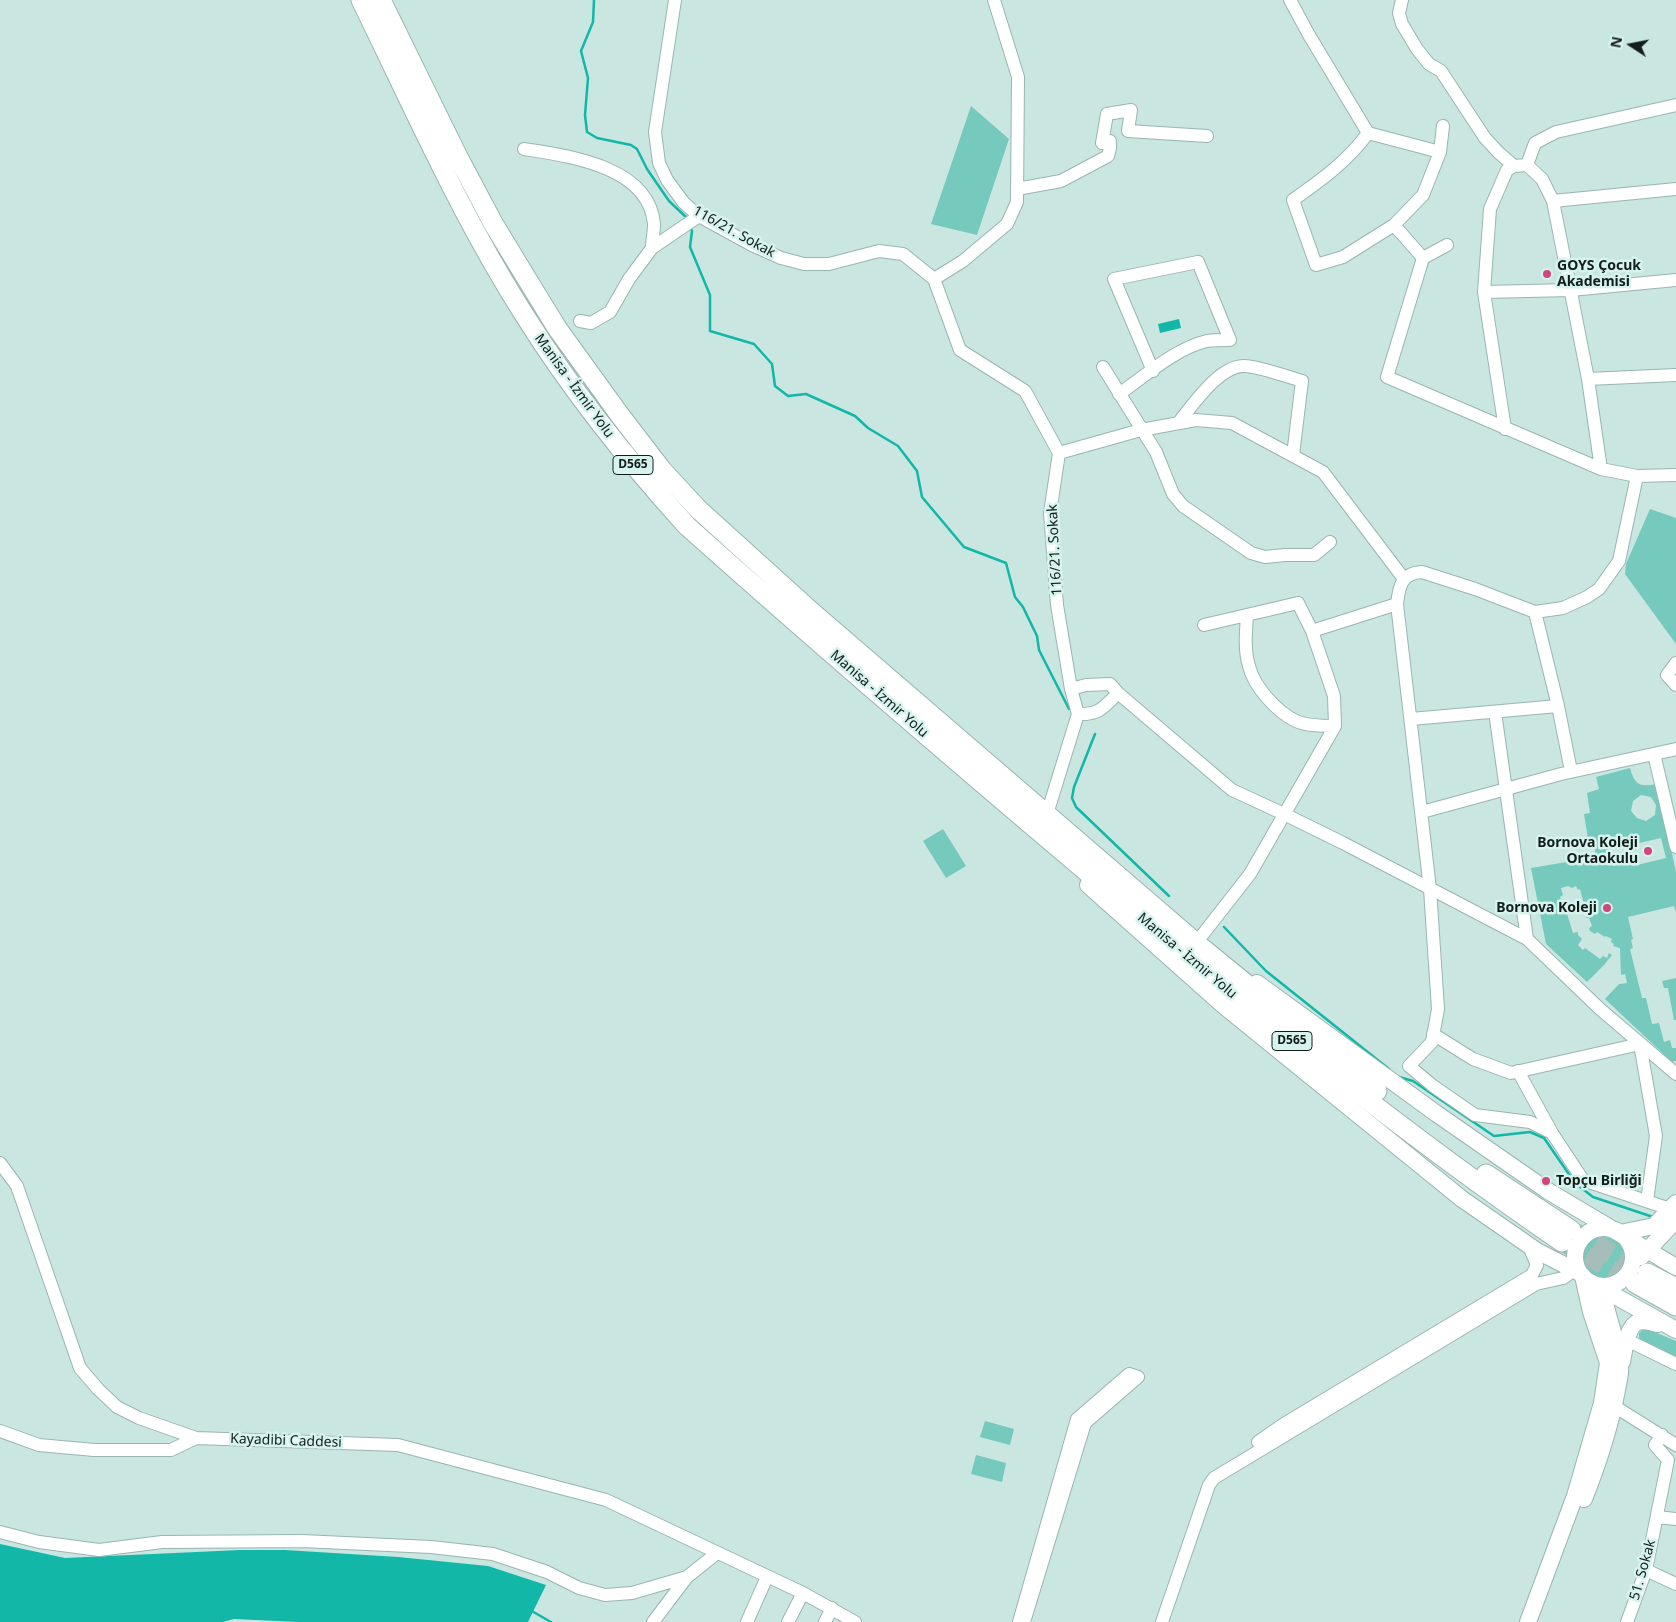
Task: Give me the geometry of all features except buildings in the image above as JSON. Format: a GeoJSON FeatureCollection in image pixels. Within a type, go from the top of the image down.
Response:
{"type":"FeatureCollection","features":[{"type":"Feature","properties":{"kind":"highway","name":"Manisa - İzmir Yolu"},"geometry":{"type":"LineString","coordinates":[[361,0],[478,236],[525,316],[613,441],[686,526],[1040,820],[1374,1088],[1567,1236],[1510,1206],[1458,1168],[1287,1037],[1196,964],[1040,820],[698,509],[662,470],[619,414],[557,328],[518,266],[458,157],[381,0]]}},
{"type":"Feature","properties":{"kind":"highway"},"geometry":{"type":"LineString","coordinates":[[1637,1275],[1676,1288]]}},
{"type":"Feature","properties":{"kind":"highway"},"geometry":{"type":"LineString","coordinates":[[1637,1275],[1676,1306]]}},
{"type":"Feature","properties":{"kind":"main road"},"geometry":{"type":"LineString","coordinates":[[1040,820],[1078,875],[1224,1006],[1462,1198],[1528,1244],[1673,1329]]}},
{"type":"Feature","properties":{"kind":"main road"},"geometry":{"type":"LineString","coordinates":[[1199,946],[1260,984],[1548,1191],[1676,1267]]}},
{"type":"Feature","properties":{"kind":"main road"},"geometry":{"type":"LineString","coordinates":[[1620,1233],[1654,1226],[1674,1211]]}},
{"type":"Feature","properties":{"kind":"main road"},"geometry":{"type":"LineString","coordinates":[[1637,1275],[1646,1250],[1674,1211]]}},
{"type":"Feature","properties":{"kind":"main road"},"geometry":{"type":"LineString","coordinates":[[1528,1622],[1575,1496],[1602,1403],[1608,1363],[1575,1260],[1579,1241],[1586,1234],[1603,1228],[1612,1229],[1620,1233],[1628,1240],[1637,1275]]}},
{"type":"Feature","properties":{"kind":"main road"},"geometry":{"type":"LineString","coordinates":[[1601,1286],[1616,1283],[1624,1278],[1637,1275]]}},
{"type":"Feature","properties":{"kind":"main road"},"geometry":{"type":"LineString","coordinates":[[1601,1286],[1621,1369]]}},
{"type":"Feature","properties":{"kind":"main road"},"geometry":{"type":"LineString","coordinates":[[1535,1622],[1596,1468],[1614,1406],[1627,1340],[1633,1326],[1638,1322],[1650,1322],[1673,1329]]}},
{"type":"Feature","properties":{"kind":"street","name":"116/21. Sokak"},"geometry":{"type":"LineString","coordinates":[[675,0],[655,132],[659,163],[666,180],[684,203],[699,216],[752,245],[781,258],[804,264],[829,264],[879,251],[904,254],[934,279]]}},
{"type":"Feature","properties":{"kind":"street"},"geometry":{"type":"LineString","coordinates":[[994,0],[1018,77],[1017,202],[1007,224],[963,261],[934,279],[960,350],[1025,391],[1059,453],[1141,430],[1178,423],[1196,420],[1232,423],[1323,472],[1404,579]]}},
{"type":"Feature","properties":{"kind":"street"},"geometry":{"type":"LineString","coordinates":[[1290,0],[1368,133],[1440,152]]}},
{"type":"Feature","properties":{"kind":"street"},"geometry":{"type":"LineString","coordinates":[[1402,0],[1399,13],[1402,24],[1417,49],[1429,64],[1441,71],[1485,138],[1514,166]]}},
{"type":"Feature","properties":{"kind":"street"},"geometry":{"type":"LineString","coordinates":[[1527,165],[1535,143],[1556,132],[1676,105]]}},
{"type":"Feature","properties":{"kind":"street"},"geometry":{"type":"LineString","coordinates":[[1017,188],[1061,181],[1108,156],[1110,142],[1102,144],[1107,114],[1131,110],[1128,130],[1207,136]]}},
{"type":"Feature","properties":{"kind":"street"},"geometry":{"type":"LineString","coordinates":[[1368,133],[1357,149],[1329,175],[1293,200],[1316,265],[1343,257],[1394,225],[1423,195],[1440,152],[1443,126]]}},
{"type":"Feature","properties":{"kind":"street"},"geometry":{"type":"LineString","coordinates":[[524,149],[563,155],[604,167],[626,178],[647,201],[654,224],[652,248]]}},
{"type":"Feature","properties":{"kind":"street"},"geometry":{"type":"LineString","coordinates":[[1505,429],[1484,292],[1490,208],[1507,170],[1514,166],[1527,165],[1542,179],[1553,201],[1588,379],[1601,468]]}},
{"type":"Feature","properties":{"kind":"street"},"geometry":{"type":"LineString","coordinates":[[1553,201],[1676,189]]}},
{"type":"Feature","properties":{"kind":"street"},"geometry":{"type":"LineString","coordinates":[[580,321],[591,323],[610,312],[629,279],[652,248],[699,216]]}},
{"type":"Feature","properties":{"kind":"street"},"geometry":{"type":"LineString","coordinates":[[1394,225],[1422,258]]}},
{"type":"Feature","properties":{"kind":"street"},"geometry":{"type":"LineString","coordinates":[[1447,246],[1422,258],[1387,377],[1505,429],[1601,468],[1637,476],[1676,475]]}},
{"type":"Feature","properties":{"kind":"street"},"geometry":{"type":"LineString","coordinates":[[1119,394],[1153,371],[1174,356],[1193,346],[1207,341],[1230,340],[1198,262],[1114,279],[1153,371]]}},
{"type":"Feature","properties":{"kind":"street"},"geometry":{"type":"LineString","coordinates":[[1484,292],[1571,290],[1676,280]]}},
{"type":"Feature","properties":{"kind":"street"},"geometry":{"type":"LineString","coordinates":[[1178,423],[1218,376],[1232,367],[1244,365],[1302,380],[1293,455]]}},
{"type":"Feature","properties":{"kind":"street"},"geometry":{"type":"LineString","coordinates":[[1103,366],[1156,452],[1173,494],[1184,506],[1251,553],[1265,557],[1314,555],[1330,542]]}},
{"type":"Feature","properties":{"kind":"street"},"geometry":{"type":"LineString","coordinates":[[1588,379],[1676,375]]}},
{"type":"Feature","properties":{"kind":"street","name":"116/21. Sokak"},"geometry":{"type":"LineString","coordinates":[[1059,453],[1050,513],[1057,605],[1071,689],[1078,714]]}},
{"type":"Feature","properties":{"kind":"street"},"geometry":{"type":"LineString","coordinates":[[1552,1133],[1530,1122],[1475,1115],[1408,1066],[1432,1042],[1438,1009],[1430,889],[1397,604],[1404,579],[1414,572],[1429,574],[1535,612],[1563,608],[1587,597],[1599,589],[1620,559],[1637,476]]}},
{"type":"Feature","properties":{"kind":"street"},"geometry":{"type":"LineString","coordinates":[[1199,946],[1250,874],[1335,726],[1334,696],[1312,631],[1298,603],[1204,625]]}},
{"type":"Feature","properties":{"kind":"street"},"geometry":{"type":"LineString","coordinates":[[1312,631],[1397,604]]}},
{"type":"Feature","properties":{"kind":"street"},"geometry":{"type":"LineString","coordinates":[[1535,612],[1572,772]]}},
{"type":"Feature","properties":{"kind":"street"},"geometry":{"type":"LineString","coordinates":[[1247,616],[1246,646],[1249,666],[1254,679],[1269,701],[1297,721],[1318,726],[1335,726]]}},
{"type":"Feature","properties":{"kind":"street"},"geometry":{"type":"LineString","coordinates":[[1676,663],[1667,675],[1676,685]]}},
{"type":"Feature","properties":{"kind":"street"},"geometry":{"type":"LineString","coordinates":[[1071,689],[1086,684],[1110,684],[1118,693],[1232,790],[1284,814],[1526,939],[1640,1044],[1676,1074]]}},
{"type":"Feature","properties":{"kind":"street"},"geometry":{"type":"LineString","coordinates":[[1040,820],[1078,714],[1090,714],[1102,709],[1118,693]]}},
{"type":"Feature","properties":{"kind":"street"},"geometry":{"type":"LineString","coordinates":[[1411,719],[1558,706]]}},
{"type":"Feature","properties":{"kind":"street"},"geometry":{"type":"LineString","coordinates":[[1495,712],[1526,939]]}},
{"type":"Feature","properties":{"kind":"street"},"geometry":{"type":"LineString","coordinates":[[1422,812],[1572,772],[1676,750]]}},
{"type":"Feature","properties":{"kind":"street"},"geometry":{"type":"LineString","coordinates":[[1654,754],[1676,847]]}},
{"type":"Feature","properties":{"kind":"street"},"geometry":{"type":"LineString","coordinates":[[1433,1034],[1473,1059],[1511,1073],[1640,1044]]}},
{"type":"Feature","properties":{"kind":"street"},"geometry":{"type":"LineString","coordinates":[[1640,1044],[1656,1136],[1646,1201]]}},
{"type":"Feature","properties":{"kind":"street"},"geometry":{"type":"LineString","coordinates":[[1518,1071],[1552,1133],[1582,1180],[1674,1211]]}},
{"type":"Feature","properties":{"kind":"street","name":"Kayadibi Caddesi"},"geometry":{"type":"LineString","coordinates":[[0,1163],[17,1186],[80,1368],[117,1407],[139,1418],[196,1438],[398,1445],[606,1500],[803,1593],[855,1622]]}},
{"type":"Feature","properties":{"kind":"street"},"geometry":{"type":"LineString","coordinates":[[1157,1622],[1206,1483],[1214,1471],[1284,1424],[1532,1275],[1537,1265],[1528,1244]]}},
{"type":"Feature","properties":{"kind":"street"},"geometry":{"type":"LineString","coordinates":[[1162,1622],[1209,1485],[1214,1478],[1536,1284],[1579,1273]]}},
{"type":"Feature","properties":{"kind":"street"},"geometry":{"type":"LineString","coordinates":[[1627,1340],[1676,1364]]}},
{"type":"Feature","properties":{"kind":"street"},"geometry":{"type":"LineString","coordinates":[[1019,1622],[1078,1420],[1129,1374],[1138,1378],[1085,1423],[1024,1622]]}},
{"type":"Feature","properties":{"kind":"street"},"geometry":{"type":"LineString","coordinates":[[1614,1406],[1676,1445]]}},
{"type":"Feature","properties":{"kind":"street"},"geometry":{"type":"LineString","coordinates":[[0,1431],[39,1445],[94,1450],[171,1450],[196,1438]]}},
{"type":"Feature","properties":{"kind":"street","name":"51. Sokak"},"geometry":{"type":"LineString","coordinates":[[1627,1622],[1646,1570],[1668,1460],[1655,1445],[1662,1435]]}},
{"type":"Feature","properties":{"kind":"street"},"geometry":{"type":"LineString","coordinates":[[1657,1517],[1676,1520]]}},
{"type":"Feature","properties":{"kind":"street"},"geometry":{"type":"LineString","coordinates":[[0,1532],[39,1542],[98,1550],[162,1542],[302,1541],[431,1546],[493,1554],[546,1572],[580,1588],[605,1595],[632,1593],[687,1577]]}},
{"type":"Feature","properties":{"kind":"street"},"geometry":{"type":"LineString","coordinates":[[653,1622],[687,1577],[717,1553]]}},
{"type":"Feature","properties":{"kind":"street"},"geometry":{"type":"LineString","coordinates":[[1646,1570],[1676,1584]]}},
{"type":"Feature","properties":{"kind":"street"},"geometry":{"type":"LineString","coordinates":[[747,1622],[768,1577]]}},
{"type":"Feature","properties":{"kind":"street"},"geometry":{"type":"LineString","coordinates":[[788,1622],[803,1593]]}},
{"type":"Feature","properties":{"kind":"street"},"geometry":{"type":"LineString","coordinates":[[825,1622],[832,1608]]}},
{"type":"Feature","properties":{"kind":"shaded area"},"geometry":{"type":"Polygon","coordinates":[[[971,106],[1009,139],[977,235],[931,224],[971,106]]]}},
{"type":"Feature","properties":{"kind":"shaded area"},"geometry":{"type":"Polygon","coordinates":[[[1179,319],[1181,328],[1160,333],[1158,324],[1179,319]]]}},
{"type":"Feature","properties":{"kind":"shaded area"},"geometry":{"type":"Polygon","coordinates":[[[1650,509],[1676,518],[1676,644],[1625,574],[1626,564],[1650,509]]]}},
{"type":"Feature","properties":{"kind":"shaded area"},"geometry":{"type":"Polygon","coordinates":[[[1630,768],[1634,779],[1639,784],[1657,784],[1676,872],[1676,912],[1674,906],[1628,917],[1633,939],[1631,940],[1633,948],[1630,949],[1642,998],[1646,998],[1652,1024],[1659,1023],[1664,1042],[1670,1040],[1672,1048],[1676,1048],[1676,1061],[1672,1062],[1605,999],[1619,984],[1627,983],[1625,974],[1621,975],[1620,948],[1613,946],[1612,939],[1590,931],[1589,928],[1592,926],[1589,918],[1586,918],[1586,915],[1589,914],[1588,907],[1585,908],[1580,889],[1578,890],[1576,886],[1561,888],[1563,895],[1560,897],[1573,933],[1578,932],[1582,939],[1578,945],[1583,950],[1585,948],[1600,959],[1603,956],[1607,958],[1609,953],[1612,955],[1587,982],[1546,944],[1531,868],[1596,857],[1593,839],[1588,839],[1584,814],[1590,813],[1587,793],[1599,789],[1596,777],[1630,768]],[[1641,795],[1633,801],[1631,811],[1637,818],[1646,821],[1655,815],[1656,805],[1651,797],[1641,795]],[[1661,838],[1635,844],[1636,850],[1628,852],[1625,840],[1608,844],[1613,866],[1632,862],[1633,866],[1666,858],[1661,838]]]}},
{"type":"Feature","properties":{"kind":"shaded area"},"geometry":{"type":"Polygon","coordinates":[[[943,829],[966,866],[946,878],[923,841],[943,829]]]}},
{"type":"Feature","properties":{"kind":"shaded area"},"geometry":{"type":"Polygon","coordinates":[[[1676,978],[1676,1020],[1674,1020],[1668,988],[1664,988],[1662,981],[1676,978]]]}},
{"type":"Feature","properties":{"kind":"shaded area"},"geometry":{"type":"Polygon","coordinates":[[[1603,1237],[1616,1241],[1622,1247],[1626,1260],[1622,1273],[1616,1279],[1603,1283],[1590,1279],[1584,1273],[1580,1260],[1584,1247],[1590,1241],[1603,1237]]]}},
{"type":"Feature","properties":{"kind":"shaded area"},"geometry":{"type":"Polygon","coordinates":[[[1645,1328],[1676,1341],[1676,1359],[1639,1341],[1639,1333],[1645,1328]]]}},
{"type":"Feature","properties":{"kind":"shaded area"},"geometry":{"type":"Polygon","coordinates":[[[985,1421],[1014,1429],[1010,1445],[980,1437],[985,1421]]]}},
{"type":"Feature","properties":{"kind":"shaded area"},"geometry":{"type":"Polygon","coordinates":[[[976,1455],[1006,1463],[1002,1482],[971,1474],[976,1455]]]}},
{"type":"Feature","properties":{"kind":"shaded area"},"geometry":{"type":"Polygon","coordinates":[[[0,1544],[65,1558],[240,1550],[285,1550],[398,1557],[488,1566],[546,1585],[528,1622],[298,1622],[234,1619],[223,1622],[0,1622],[0,1544]]]}},
{"type":"Feature","properties":{"kind":"waterway"},"geometry":{"type":"LineString","coordinates":[[594,0],[593,22],[581,51],[588,78],[585,115],[587,132],[597,138],[631,145],[637,149],[647,169],[669,201],[687,218]]}},
{"type":"Feature","properties":{"kind":"waterway"},"geometry":{"type":"LineString","coordinates":[[690,227],[692,231],[690,247],[710,295],[710,331],[754,344],[772,364],[775,386],[788,396],[806,394],[855,416],[868,428],[898,446],[917,471],[922,497],[964,547],[1006,563],[1015,597],[1023,607],[1037,636],[1039,650],[1069,709]]}},
{"type":"Feature","properties":{"kind":"waterway"},"geometry":{"type":"LineString","coordinates":[[1095,734],[1074,787],[1072,798],[1076,807],[1169,896]]}},
{"type":"Feature","properties":{"kind":"waterway"},"geometry":{"type":"LineString","coordinates":[[1224,927],[1266,971],[1389,1069]]}},
{"type":"Feature","properties":{"kind":"waterway"},"geometry":{"type":"LineString","coordinates":[[1399,1077],[1413,1081],[1494,1136],[1530,1132],[1544,1138],[1575,1183],[1593,1197],[1653,1217]]}},
{"type":"Feature","properties":{"kind":"waterway"},"geometry":{"type":"LineString","coordinates":[[530,1610],[551,1622]]}},
{"type":"Feature","properties":{"kind":"tunnel"},"geometry":{"type":"LineString","coordinates":[[1571,1230],[1647,1273]]}},
{"type":"Feature","properties":{"kind":"tunnel"},"geometry":{"type":"LineString","coordinates":[[1562,1242],[1635,1283]]}},
{"type":"Feature","properties":{"kind":"place","name":"GOYS Çocuk Akademisi"},"geometry":{"type":"Point","coordinates":[1547,274]}},
{"type":"Feature","properties":{"kind":"place","name":"Bornova Koleji Ortaokulu"},"geometry":{"type":"Point","coordinates":[1648,851]}},
{"type":"Feature","properties":{"kind":"place","name":"Bornova Koleji"},"geometry":{"type":"Point","coordinates":[1607,908]}},
{"type":"Feature","properties":{"kind":"place","name":"Topçu Birliği"},"geometry":{"type":"Point","coordinates":[1546,1181]}}]}
